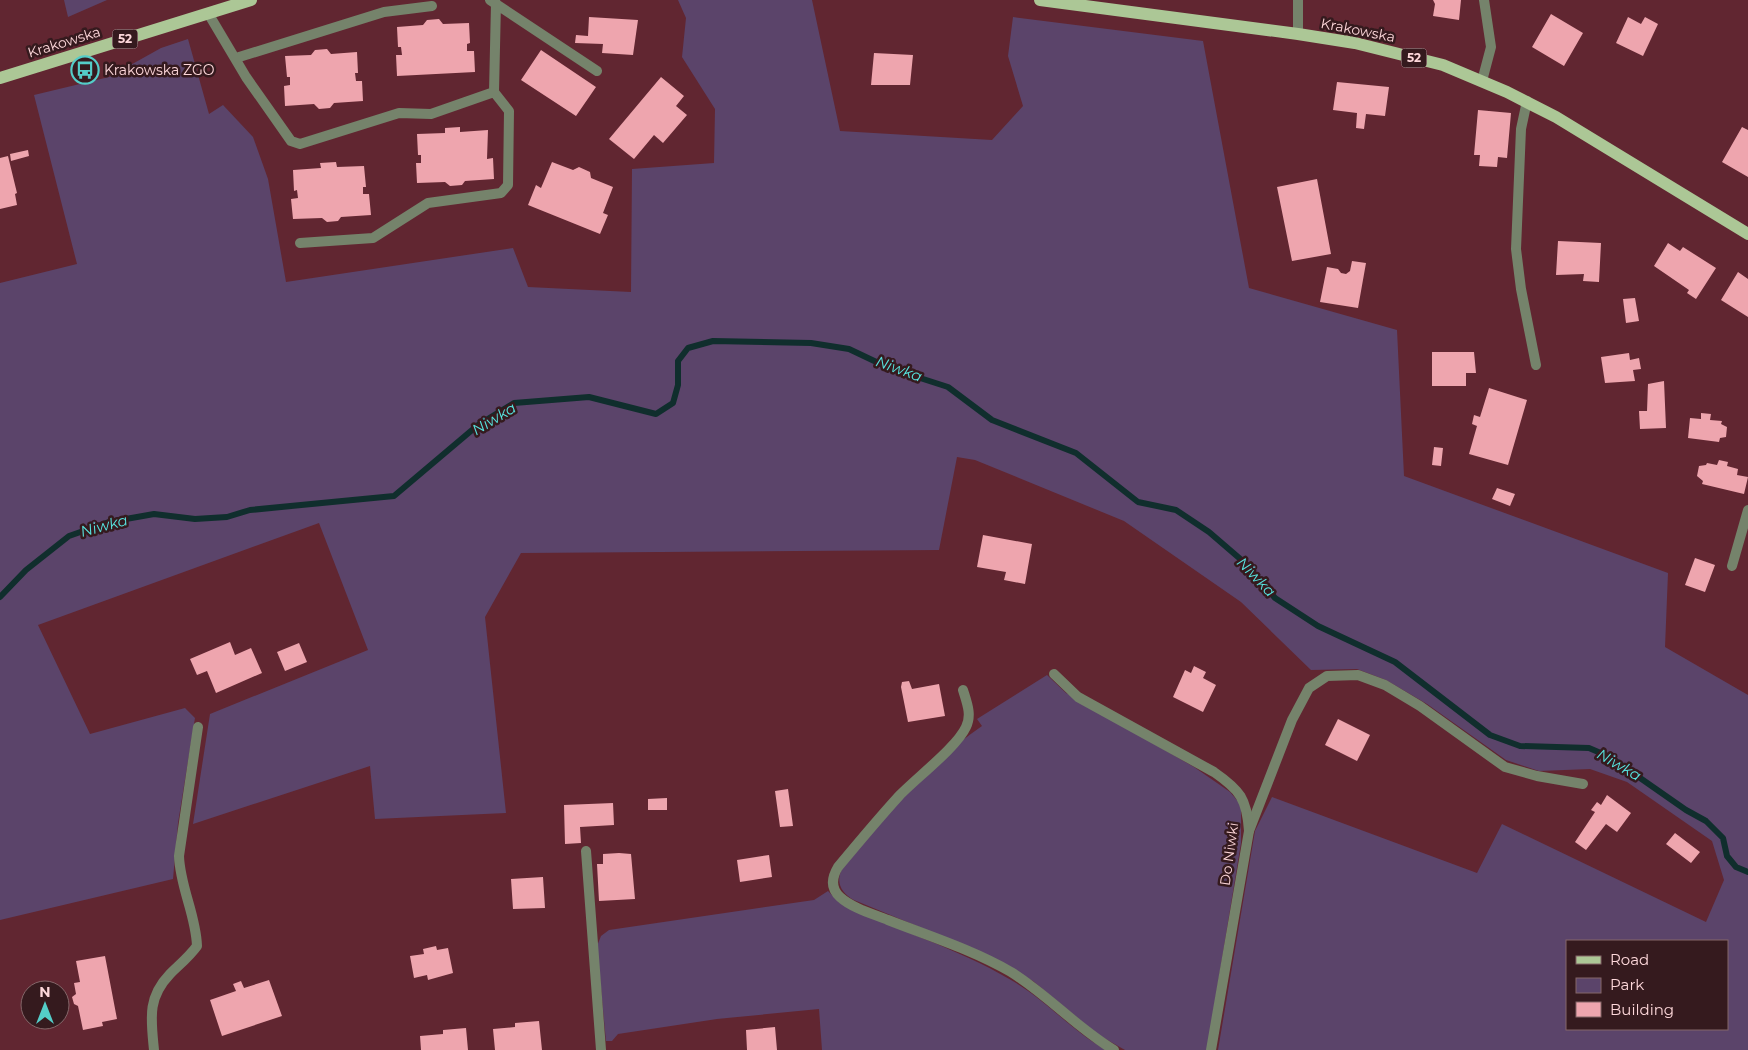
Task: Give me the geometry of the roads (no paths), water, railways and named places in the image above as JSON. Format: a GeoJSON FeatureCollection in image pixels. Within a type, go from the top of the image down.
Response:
{"type":"FeatureCollection","features":[{"type":"Feature","properties":{"kind":"main road","name":"Krakowska"},"geometry":{"type":"LineString","coordinates":[[0,78],[208,13],[228,3],[251,0]]}},
{"type":"Feature","properties":{"kind":"main road","name":"Krakowska"},"geometry":{"type":"LineString","coordinates":[[1040,0],[1298,34],[1400,54],[1442,66],[1482,81],[1556,117],[1748,234]]}},
{"type":"Feature","properties":{"kind":"street"},"geometry":{"type":"LineString","coordinates":[[1298,0],[1298,34]]}},
{"type":"Feature","properties":{"kind":"street"},"geometry":{"type":"LineString","coordinates":[[1482,81],[1491,47],[1484,0]]}},
{"type":"Feature","properties":{"kind":"street"},"geometry":{"type":"LineString","coordinates":[[493,2],[597,71]]}},
{"type":"Feature","properties":{"kind":"street"},"geometry":{"type":"LineString","coordinates":[[300,243],[373,238],[428,204],[502,192],[508,185],[509,111],[494,92],[493,2]]}},
{"type":"Feature","properties":{"kind":"street"},"geometry":{"type":"LineString","coordinates":[[236,58],[384,12],[432,6]]}},
{"type":"Feature","properties":{"kind":"street"},"geometry":{"type":"LineString","coordinates":[[208,13],[246,77],[291,141],[300,144],[399,114],[431,114],[494,92]]}},
{"type":"Feature","properties":{"kind":"street"},"geometry":{"type":"LineString","coordinates":[[1527,102],[1521,129],[1516,249],[1521,289],[1536,365]]}},
{"type":"Feature","properties":{"kind":"street"},"geometry":{"type":"LineString","coordinates":[[1732,566],[1748,510]]}},
{"type":"Feature","properties":{"kind":"street","name":"Do Niwki"},"geometry":{"type":"LineString","coordinates":[[1054,674],[1078,696],[1127,722],[1231,784],[1242,797],[1248,812],[1249,831],[1210,1050]]}},
{"type":"Feature","properties":{"kind":"street"},"geometry":{"type":"LineString","coordinates":[[1249,831],[1292,720],[1309,688],[1327,676],[1358,675],[1385,685],[1420,706],[1505,767],[1537,776],[1583,784]]}},
{"type":"Feature","properties":{"kind":"street"},"geometry":{"type":"LineString","coordinates":[[963,690],[969,708],[969,719],[965,729],[957,740],[898,797],[838,867],[834,875],[833,884],[841,898],[860,908],[968,952],[1010,972],[1039,992],[1095,1038],[1114,1050]]}},
{"type":"Feature","properties":{"kind":"street"},"geometry":{"type":"LineString","coordinates":[[154,1050],[151,1020],[152,1003],[157,989],[197,946],[197,933],[180,876],[179,856],[198,727]]}},
{"type":"Feature","properties":{"kind":"street"},"geometry":{"type":"LineString","coordinates":[[586,851],[601,1050]]}},
{"type":"Feature","properties":{"kind":"waterway","name":"Niwka"},"geometry":{"type":"LineString","coordinates":[[0,597],[26,570],[69,536],[109,522],[154,514],[195,519],[227,517],[250,510],[394,496],[478,425],[514,403],[589,397],[656,414],[673,403],[678,385],[678,361],[688,348],[713,341],[811,343],[849,349],[889,368],[948,387],[992,420],[1076,453],[1138,502],[1176,510],[1209,532],[1245,563],[1275,598],[1318,626],[1395,662],[1490,735],[1520,746],[1589,748],[1610,757],[1686,810],[1706,821],[1723,838],[1727,856],[1736,867],[1748,872]]}},
{"type":"Feature","properties":{"kind":"place","name":"Krakowska ZGO"},"geometry":{"type":"Point","coordinates":[85,70]}}]}
